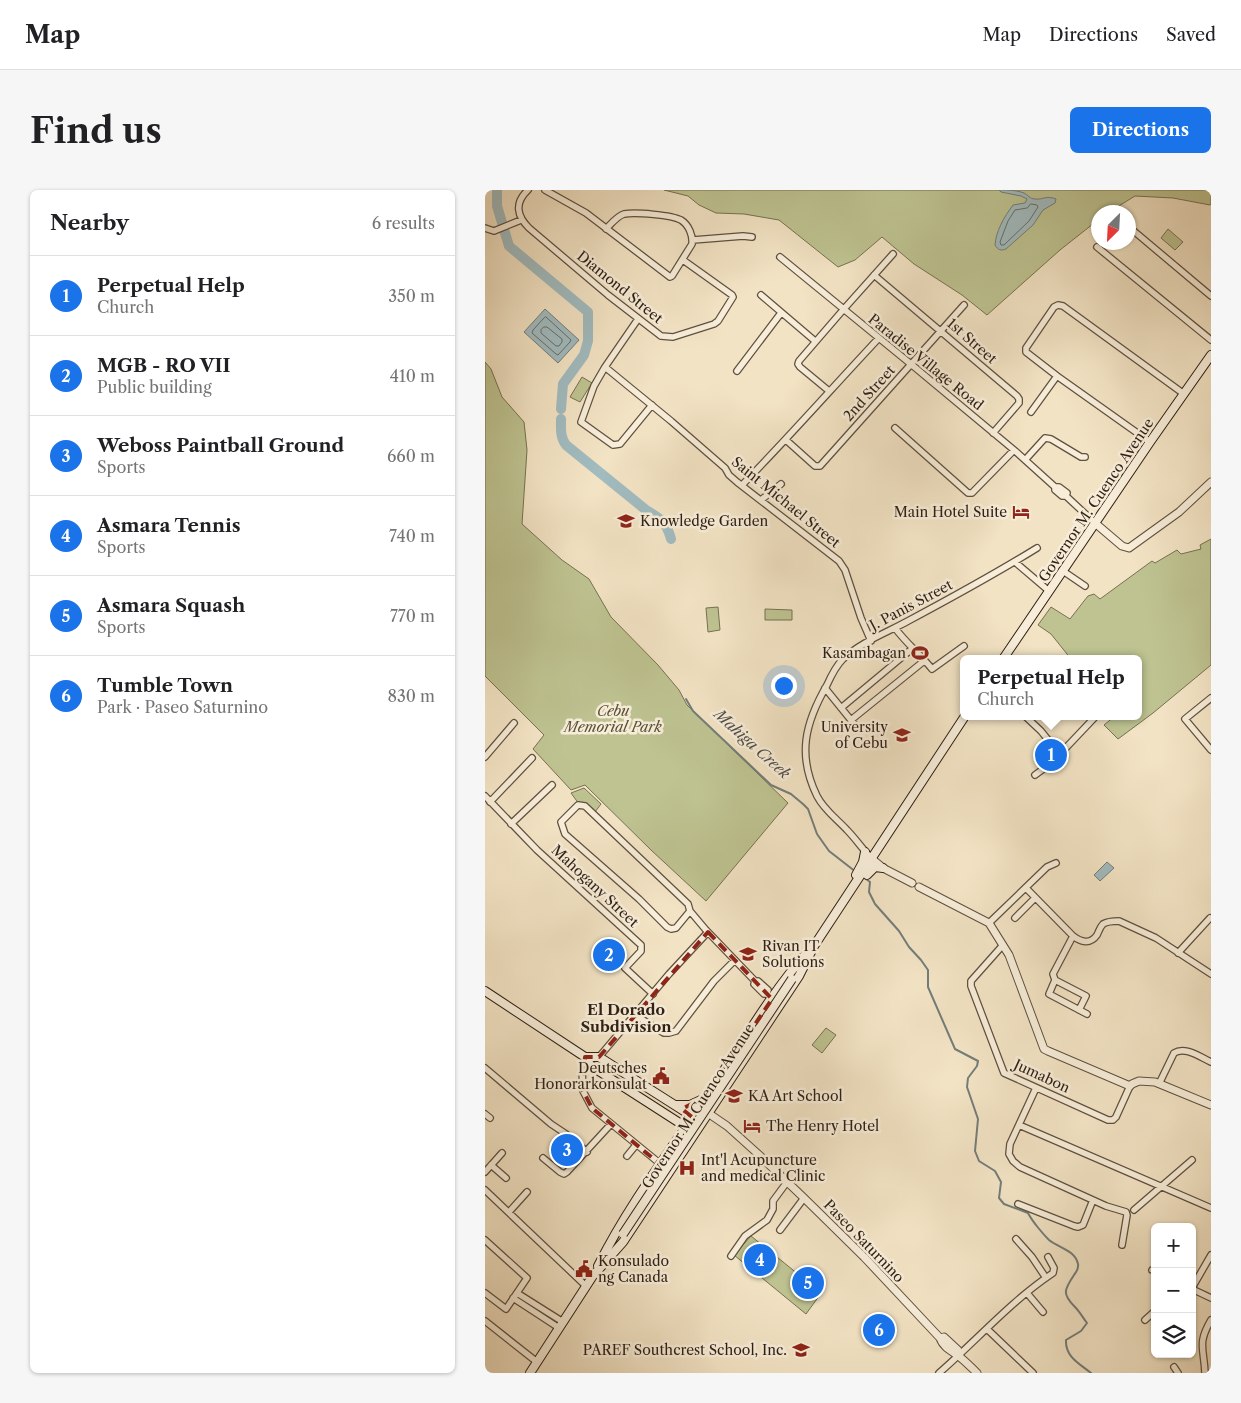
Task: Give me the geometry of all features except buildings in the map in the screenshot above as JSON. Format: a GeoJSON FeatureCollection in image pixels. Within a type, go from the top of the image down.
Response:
{"type":"FeatureCollection","features":[{"type":"Feature","properties":{"kind":"main road","name":"Governor M. Cuenco Avenue"},"geometry":{"type":"LineString","coordinates":[[1006,655],[1211,355]]}},
{"type":"Feature","properties":{"kind":"main road","name":"Governor M. Cuenco Avenue"},"geometry":{"type":"LineString","coordinates":[[592,1277],[623,1234],[962,720]]}},
{"type":"Feature","properties":{"kind":"main road"},"geometry":{"type":"LineString","coordinates":[[865,852],[864,870],[875,867],[883,868]]}},
{"type":"Feature","properties":{"kind":"main road"},"geometry":{"type":"LineString","coordinates":[[833,916],[853,888]]}},
{"type":"Feature","properties":{"kind":"main road","name":"Governor M. Cuenco Avenue"},"geometry":{"type":"LineString","coordinates":[[530,1373],[587,1286],[613,1236],[740,1047],[770,996],[816,942]]}},
{"type":"Feature","properties":{"kind":"main road","name":"Governor M. Cuenco Avenue"},"geometry":{"type":"LineString","coordinates":[[592,1277],[623,1242],[670,1172],[799,976],[816,942]]}},
{"type":"Feature","properties":{"kind":"main road"},"geometry":{"type":"LineString","coordinates":[[485,991],[585,1057],[591,1066],[695,1133]]}},
{"type":"Feature","properties":{"kind":"main road"},"geometry":{"type":"LineString","coordinates":[[740,1047],[748,1052]]}},
{"type":"Feature","properties":{"kind":"main road"},"geometry":{"type":"LineString","coordinates":[[585,1057],[599,1057],[702,1123]]}},
{"type":"Feature","properties":{"kind":"main road"},"geometry":{"type":"LineString","coordinates":[[730,1062],[733,1067],[738,1067]]}},
{"type":"Feature","properties":{"kind":"main road"},"geometry":{"type":"LineString","coordinates":[[672,1104],[690,1105],[707,1096]]}},
{"type":"Feature","properties":{"kind":"main road"},"geometry":{"type":"LineString","coordinates":[[672,1148],[679,1149],[682,1154]]}},
{"type":"Feature","properties":{"kind":"street"},"geometry":{"type":"LineString","coordinates":[[485,228],[491,231],[499,230],[521,220],[519,205],[521,198],[528,190]]}},
{"type":"Feature","properties":{"kind":"street"},"geometry":{"type":"LineString","coordinates":[[545,190],[586,214],[606,229],[670,277],[691,248],[693,240],[682,220],[656,214],[624,214],[606,229]]}},
{"type":"Feature","properties":{"kind":"street","name":"Diamond Street"},"geometry":{"type":"LineString","coordinates":[[521,220],[638,319],[661,336],[673,337],[714,324],[718,321],[733,296],[683,260]]}},
{"type":"Feature","properties":{"kind":"street"},"geometry":{"type":"LineString","coordinates":[[1136,233],[1211,296]]}},
{"type":"Feature","properties":{"kind":"street"},"geometry":{"type":"LineString","coordinates":[[693,240],[752,237]]}},
{"type":"Feature","properties":{"kind":"street"},"geometry":{"type":"LineString","coordinates":[[1101,250],[1211,340]]}},
{"type":"Feature","properties":{"kind":"street"},"geometry":{"type":"LineString","coordinates":[[829,391],[800,367],[799,361],[893,254]]}},
{"type":"Feature","properties":{"kind":"street","name":"Paradise Village Road"},"geometry":{"type":"LineString","coordinates":[[780,257],[1014,450],[1055,487],[1059,486],[1067,493],[1066,496],[1095,523]]}},
{"type":"Feature","properties":{"kind":"street","name":"1st Street"},"geometry":{"type":"LineString","coordinates":[[874,275],[1017,396],[1019,403],[993,433]]}},
{"type":"Feature","properties":{"kind":"street"},"geometry":{"type":"LineString","coordinates":[[761,295],[815,341]]}},
{"type":"Feature","properties":{"kind":"street","name":"2nd Street"},"geometry":{"type":"LineString","coordinates":[[786,440],[815,466],[820,466],[964,305]]}},
{"type":"Feature","properties":{"kind":"street"},"geometry":{"type":"LineString","coordinates":[[1150,442],[1026,352],[1026,348],[1054,307],[1058,305],[1063,306],[1184,394]]}},
{"type":"Feature","properties":{"kind":"street"},"geometry":{"type":"LineString","coordinates":[[737,371],[781,313]]}},
{"type":"Feature","properties":{"kind":"street"},"geometry":{"type":"LineString","coordinates":[[638,319],[594,386],[581,422],[613,444],[620,444],[652,405]]}},
{"type":"Feature","properties":{"kind":"street"},"geometry":{"type":"LineString","coordinates":[[744,483],[878,339]]}},
{"type":"Feature","properties":{"kind":"street","name":"Saint Michael Street"},"geometry":{"type":"LineString","coordinates":[[605,367],[725,468],[729,475],[839,561],[845,570],[871,641]]}},
{"type":"Feature","properties":{"kind":"street"},"geometry":{"type":"LineString","coordinates":[[1031,412],[1057,376]]}},
{"type":"Feature","properties":{"kind":"street"},"geometry":{"type":"LineString","coordinates":[[895,428],[968,493],[972,493],[1014,450]]}},
{"type":"Feature","properties":{"kind":"street"},"geometry":{"type":"LineString","coordinates":[[1025,460],[1045,438],[1051,439],[1081,457],[1085,457]]}},
{"type":"Feature","properties":{"kind":"street"},"geometry":{"type":"LineString","coordinates":[[1095,523],[1122,546],[1129,548],[1179,512],[1211,482]]}},
{"type":"Feature","properties":{"kind":"street"},"geometry":{"type":"LineString","coordinates":[[761,500],[781,484]]}},
{"type":"Feature","properties":{"kind":"street","name":"J. Panis Street"},"geometry":{"type":"LineString","coordinates":[[872,859],[829,812],[813,787],[805,756],[807,730],[825,688],[841,661],[856,648],[1015,562],[1037,548]]}},
{"type":"Feature","properties":{"kind":"street"},"geometry":{"type":"LineString","coordinates":[[1015,562],[1049,591]]}},
{"type":"Feature","properties":{"kind":"street"},"geometry":{"type":"LineString","coordinates":[[1063,571],[1085,586]]}},
{"type":"Feature","properties":{"kind":"street"},"geometry":{"type":"LineString","coordinates":[[895,628],[902,638],[932,669],[964,646]]}},
{"type":"Feature","properties":{"kind":"street"},"geometry":{"type":"LineString","coordinates":[[841,708],[913,648]]}},
{"type":"Feature","properties":{"kind":"street"},"geometry":{"type":"LineString","coordinates":[[851,720],[925,661]]}},
{"type":"Feature","properties":{"kind":"street"},"geometry":{"type":"LineString","coordinates":[[825,688],[859,730]]}},
{"type":"Feature","properties":{"kind":"street"},"geometry":{"type":"LineString","coordinates":[[1211,698],[1185,719],[1211,750]]}},
{"type":"Feature","properties":{"kind":"street"},"geometry":{"type":"LineString","coordinates":[[1029,720],[1041,731],[1059,754]]}},
{"type":"Feature","properties":{"kind":"street"},"geometry":{"type":"LineString","coordinates":[[1035,775],[1061,756],[1059,754],[1092,720]]}},
{"type":"Feature","properties":{"kind":"street"},"geometry":{"type":"LineString","coordinates":[[485,757],[514,724]]}},
{"type":"Feature","properties":{"kind":"street"},"geometry":{"type":"LineString","coordinates":[[490,802],[532,758]]}},
{"type":"Feature","properties":{"kind":"street"},"geometry":{"type":"LineString","coordinates":[[511,824],[552,785]]}},
{"type":"Feature","properties":{"kind":"street","name":"Mahogany Street"},"geometry":{"type":"LineString","coordinates":[[485,796],[537,850],[641,946],[641,951],[625,968],[653,994]]}},
{"type":"Feature","properties":{"kind":"street"},"geometry":{"type":"LineString","coordinates":[[690,912],[676,928],[671,929],[667,927],[639,899],[565,834],[561,822],[577,805],[585,806],[688,904],[690,912],[755,981],[759,980],[768,990],[770,996]]}},
{"type":"Feature","properties":{"kind":"street"},"geometry":{"type":"LineString","coordinates":[[872,859],[883,868],[912,883]]}},
{"type":"Feature","properties":{"kind":"street"},"geometry":{"type":"LineString","coordinates":[[989,922],[1047,867],[1056,863]]}},
{"type":"Feature","properties":{"kind":"street"},"geometry":{"type":"LineString","coordinates":[[919,887],[989,922],[1009,955],[1045,1049],[1131,1086],[1139,1081],[1147,1081],[1211,1105]]}},
{"type":"Feature","properties":{"kind":"street"},"geometry":{"type":"LineString","coordinates":[[1026,888],[1073,936],[1081,941],[1091,941],[1104,924],[1119,921],[1156,938],[1211,974]]}},
{"type":"Feature","properties":{"kind":"street"},"geometry":{"type":"LineString","coordinates":[[1015,918],[1035,898]]}},
{"type":"Feature","properties":{"kind":"street"},"geometry":{"type":"LineString","coordinates":[[1178,953],[1210,918]]}},
{"type":"Feature","properties":{"kind":"street"},"geometry":{"type":"LineString","coordinates":[[599,1057],[669,974],[708,932]]}},
{"type":"Feature","properties":{"kind":"street"},"geometry":{"type":"LineString","coordinates":[[1073,936],[1054,972],[1055,980],[1049,994],[1087,1014]]}},
{"type":"Feature","properties":{"kind":"street","name":"Jumabon"},"geometry":{"type":"LineString","coordinates":[[1003,945],[971,981],[971,986],[1004,1074],[1108,1120],[1113,1120],[1116,1117],[1131,1086]]}},
{"type":"Feature","properties":{"kind":"street"},"geometry":{"type":"LineString","coordinates":[[635,1015],[664,1033],[675,1031],[714,981],[735,960]]}},
{"type":"Feature","properties":{"kind":"street"},"geometry":{"type":"LineString","coordinates":[[1055,980],[1086,996],[1079,1010]]}},
{"type":"Feature","properties":{"kind":"street"},"geometry":{"type":"LineString","coordinates":[[1159,1084],[1174,1053],[1177,1051],[1186,1051],[1211,1062]]}},
{"type":"Feature","properties":{"kind":"street"},"geometry":{"type":"LineString","coordinates":[[585,1057],[582,1069],[583,1090],[592,1108],[670,1172]]}},
{"type":"Feature","properties":{"kind":"street"},"geometry":{"type":"LineString","coordinates":[[485,1068],[587,1152]]}},
{"type":"Feature","properties":{"kind":"street"},"geometry":{"type":"LineString","coordinates":[[1036,1088],[1010,1144],[1009,1154],[1013,1162],[1020,1167],[1106,1206],[1127,1212],[1122,1244]]}},
{"type":"Feature","properties":{"kind":"street","name":"Paseo Saturnino"},"geometry":{"type":"LineString","coordinates":[[699,1107],[727,1126],[805,1198],[864,1257],[940,1338],[941,1342],[977,1373]]}},
{"type":"Feature","properties":{"kind":"street"},"geometry":{"type":"LineString","coordinates":[[543,1158],[564,1174],[587,1152],[611,1124]]}},
{"type":"Feature","properties":{"kind":"street"},"geometry":{"type":"LineString","coordinates":[[1019,1124],[1211,1208]]}},
{"type":"Feature","properties":{"kind":"street"},"geometry":{"type":"LineString","coordinates":[[627,1156],[636,1145]]}},
{"type":"Feature","properties":{"kind":"street"},"geometry":{"type":"LineString","coordinates":[[485,1172],[502,1153]]}},
{"type":"Feature","properties":{"kind":"street"},"geometry":{"type":"LineString","coordinates":[[1134,1210],[1192,1160]]}},
{"type":"Feature","properties":{"kind":"street"},"geometry":{"type":"LineString","coordinates":[[491,1165],[507,1178]]}},
{"type":"Feature","properties":{"kind":"street"},"geometry":{"type":"LineString","coordinates":[[731,1256],[745,1236],[767,1220],[773,1209],[773,1201],[787,1182]]}},
{"type":"Feature","properties":{"kind":"street"},"geometry":{"type":"LineString","coordinates":[[485,1190],[587,1286]]}},
{"type":"Feature","properties":{"kind":"street"},"geometry":{"type":"LineString","coordinates":[[509,1212],[527,1192]]}},
{"type":"Feature","properties":{"kind":"street"},"geometry":{"type":"LineString","coordinates":[[780,1230],[805,1198]]}},
{"type":"Feature","properties":{"kind":"street"},"geometry":{"type":"LineString","coordinates":[[1018,1204],[1078,1227],[1083,1225],[1093,1200]]}},
{"type":"Feature","properties":{"kind":"street"},"geometry":{"type":"LineString","coordinates":[[1016,1239],[1032,1257],[1046,1278]]}},
{"type":"Feature","properties":{"kind":"street"},"geometry":{"type":"LineString","coordinates":[[485,1240],[527,1278],[506,1310],[485,1294]]}},
{"type":"Feature","properties":{"kind":"street"},"geometry":{"type":"LineString","coordinates":[[939,1373],[987,1328],[1054,1271],[1048,1257]]}},
{"type":"Feature","properties":{"kind":"street"},"geometry":{"type":"LineString","coordinates":[[1196,1282],[1210,1258]]}},
{"type":"Feature","properties":{"kind":"street"},"geometry":{"type":"LineString","coordinates":[[1196,1291],[1211,1298]]}},
{"type":"Feature","properties":{"kind":"street"},"geometry":{"type":"LineString","coordinates":[[1027,1293],[1043,1312]]}},
{"type":"Feature","properties":{"kind":"street"},"geometry":{"type":"LineString","coordinates":[[515,1296],[561,1325]]}},
{"type":"Feature","properties":{"kind":"street"},"geometry":{"type":"LineString","coordinates":[[1145,1320],[1153,1313]]}},
{"type":"Feature","properties":{"kind":"street"},"geometry":{"type":"LineString","coordinates":[[1205,1372],[1202,1346],[1204,1332],[1211,1320]]}},
{"type":"Feature","properties":{"kind":"street"},"geometry":{"type":"LineString","coordinates":[[485,1321],[537,1362]]}},
{"type":"Feature","properties":{"kind":"street"},"geometry":{"type":"LineString","coordinates":[[987,1328],[1033,1373]]}},
{"type":"Feature","properties":{"kind":"street"},"geometry":{"type":"LineString","coordinates":[[1174,1368],[1178,1373]]}},
{"type":"Feature","properties":{"kind":"highlighted area"},"geometry":{"type":"Polygon","coordinates":[[[708,932],[772,999],[707,1096],[682,1109],[692,1117],[661,1165],[592,1108],[583,1091],[585,1057],[599,1057],[708,932]]]}},
{"type":"Feature","properties":{"kind":"green space"},"geometry":{"type":"Polygon","coordinates":[[[664,190],[1211,190],[1211,204],[1173,198],[1135,196],[1120,205],[1091,205],[1091,226],[1060,250],[987,315],[962,295],[914,264],[882,237],[855,260],[838,267],[779,220],[744,214],[716,213],[699,205],[688,196],[664,190]]]}},
{"type":"Feature","properties":{"kind":"green space"},"geometry":{"type":"Polygon","coordinates":[[[1168,229],[1183,242],[1175,250],[1161,238],[1168,229]]]}},
{"type":"Feature","properties":{"kind":"green space","name":"Cebu Memorial Park"},"geometry":{"type":"Polygon","coordinates":[[[485,362],[491,369],[502,397],[524,422],[527,450],[522,524],[562,560],[589,579],[611,617],[658,665],[679,690],[687,705],[788,803],[706,901],[585,785],[571,790],[533,749],[544,735],[485,676],[485,362]]]}},
{"type":"Feature","properties":{"kind":"green space"},"geometry":{"type":"Polygon","coordinates":[[[582,377],[592,383],[580,402],[570,397],[582,377]]]}},
{"type":"Feature","properties":{"kind":"green space"},"geometry":{"type":"Polygon","coordinates":[[[1211,539],[1211,665],[1153,713],[1118,739],[1104,725],[1110,720],[1142,720],[1142,655],[1068,655],[1051,634],[1038,625],[1051,607],[1070,619],[1088,596],[1094,594],[1100,599],[1152,561],[1155,563],[1177,550],[1181,554],[1201,549],[1200,545],[1211,539]]]}},
{"type":"Feature","properties":{"kind":"green space"},"geometry":{"type":"Polygon","coordinates":[[[718,607],[720,630],[708,632],[706,608],[718,607]]]}},
{"type":"Feature","properties":{"kind":"green space"},"geometry":{"type":"Polygon","coordinates":[[[765,609],[792,610],[792,620],[765,620],[765,609]]]}},
{"type":"Feature","properties":{"kind":"green space"},"geometry":{"type":"Polygon","coordinates":[[[584,788],[601,804],[595,812],[579,804],[571,793],[584,788]]]}},
{"type":"Feature","properties":{"kind":"green space"},"geometry":{"type":"Polygon","coordinates":[[[826,1028],[836,1035],[822,1053],[812,1045],[826,1028]]]}},
{"type":"Feature","properties":{"kind":"green space"},"geometry":{"type":"Polygon","coordinates":[[[751,1236],[809,1283],[819,1283],[822,1292],[806,1314],[734,1255],[751,1236]]]}},
{"type":"Feature","properties":{"kind":"water"},"geometry":{"type":"Polygon","coordinates":[[[999,190],[1021,192],[1033,199],[1050,197],[1056,199],[1055,203],[1043,210],[1033,225],[1003,250],[998,249],[995,245],[1001,224],[1013,205],[1025,203],[1027,199],[999,190]]]}},
{"type":"Feature","properties":{"kind":"water"},"geometry":{"type":"Polygon","coordinates":[[[545,309],[579,340],[558,363],[524,332],[545,309]]]}},
{"type":"Feature","properties":{"kind":"water"},"geometry":{"type":"Polygon","coordinates":[[[1107,862],[1114,868],[1100,881],[1094,875],[1107,862]]]}},
{"type":"Feature","properties":{"kind":"waterway","name":"Mahiga Creek"},"geometry":{"type":"LineString","coordinates":[[497,190],[497,206],[509,246],[588,312],[588,341],[584,355],[563,384],[561,409]]}},
{"type":"Feature","properties":{"kind":"waterway","name":"Mahiga Creek"},"geometry":{"type":"LineString","coordinates":[[561,419],[562,436],[566,445],[662,521],[671,539]]}},
{"type":"Feature","properties":{"kind":"waterway","name":"Mahiga Creek"},"geometry":{"type":"LineString","coordinates":[[686,699],[693,711],[771,785],[791,794],[808,809],[817,834],[829,851],[856,872]]}},
{"type":"Feature","properties":{"kind":"waterway","name":"Mahiga Creek"},"geometry":{"type":"LineString","coordinates":[[862,876],[870,882],[869,892],[875,904],[899,931],[909,947],[928,970],[928,987],[955,1049],[978,1061],[977,1066],[968,1078],[967,1087],[978,1119],[975,1151],[979,1161],[995,1171],[1001,1182],[999,1198],[1004,1204],[1028,1213],[1049,1240],[1070,1252],[1076,1259],[1078,1269],[1066,1288],[1066,1295],[1087,1323],[1081,1331],[1066,1340],[1066,1346],[1074,1360],[1091,1373]]}},
{"type":"Feature","properties":{"kind":"place","name":"Main Hotel Suite"},"geometry":{"type":"Point","coordinates":[1021,512]}},
{"type":"Feature","properties":{"kind":"place","name":"Knowledge Garden"},"geometry":{"type":"Point","coordinates":[626,521]}},
{"type":"Feature","properties":{"kind":"place","name":"Kasambagan"},"geometry":{"type":"Point","coordinates":[920,653]}},
{"type":"Feature","properties":{"kind":"place","name":"University of Cebu"},"geometry":{"type":"Point","coordinates":[902,735]}},
{"type":"Feature","properties":{"kind":"place","name":"Perpetual Help"},"geometry":{"type":"Point","coordinates":[1051,755]}},
{"type":"Feature","properties":{"kind":"place","name":"Rivan IT Solutions"},"geometry":{"type":"Point","coordinates":[748,954]}},
{"type":"Feature","properties":{"kind":"place","name":"MGB - RO VII"},"geometry":{"type":"Point","coordinates":[609,955]}},
{"type":"Feature","properties":{"kind":"place","name":"Deutsches Honorarkonsulat"},"geometry":{"type":"Point","coordinates":[661,1076]}},
{"type":"Feature","properties":{"kind":"place","name":"KA Art School"},"geometry":{"type":"Point","coordinates":[734,1096]}},
{"type":"Feature","properties":{"kind":"place","name":"The Henry Hotel"},"geometry":{"type":"Point","coordinates":[752,1126]}},
{"type":"Feature","properties":{"kind":"place","name":"Weboss Paintball Ground"},"geometry":{"type":"Point","coordinates":[567,1150]}},
{"type":"Feature","properties":{"kind":"place","name":"Int'l Acupuncture and medical Clinic"},"geometry":{"type":"Point","coordinates":[687,1168]}},
{"type":"Feature","properties":{"kind":"place","name":"Asmara Tennis"},"geometry":{"type":"Point","coordinates":[760,1260]}},
{"type":"Feature","properties":{"kind":"place","name":"Konsulado ng Canada"},"geometry":{"type":"Point","coordinates":[584,1269]}},
{"type":"Feature","properties":{"kind":"place","name":"Asmara Squash"},"geometry":{"type":"Point","coordinates":[808,1283]}},
{"type":"Feature","properties":{"kind":"place","name":"Tumble Town"},"geometry":{"type":"Point","coordinates":[879,1330]}},
{"type":"Feature","properties":{"kind":"place","name":"PAREF Southcrest School, Inc."},"geometry":{"type":"Point","coordinates":[801,1350]}},
{"type":"Feature","properties":{"kind":"district","name":"El Dorado Subdivision"},"geometry":{"type":"Point","coordinates":[626,1018]}}]}
